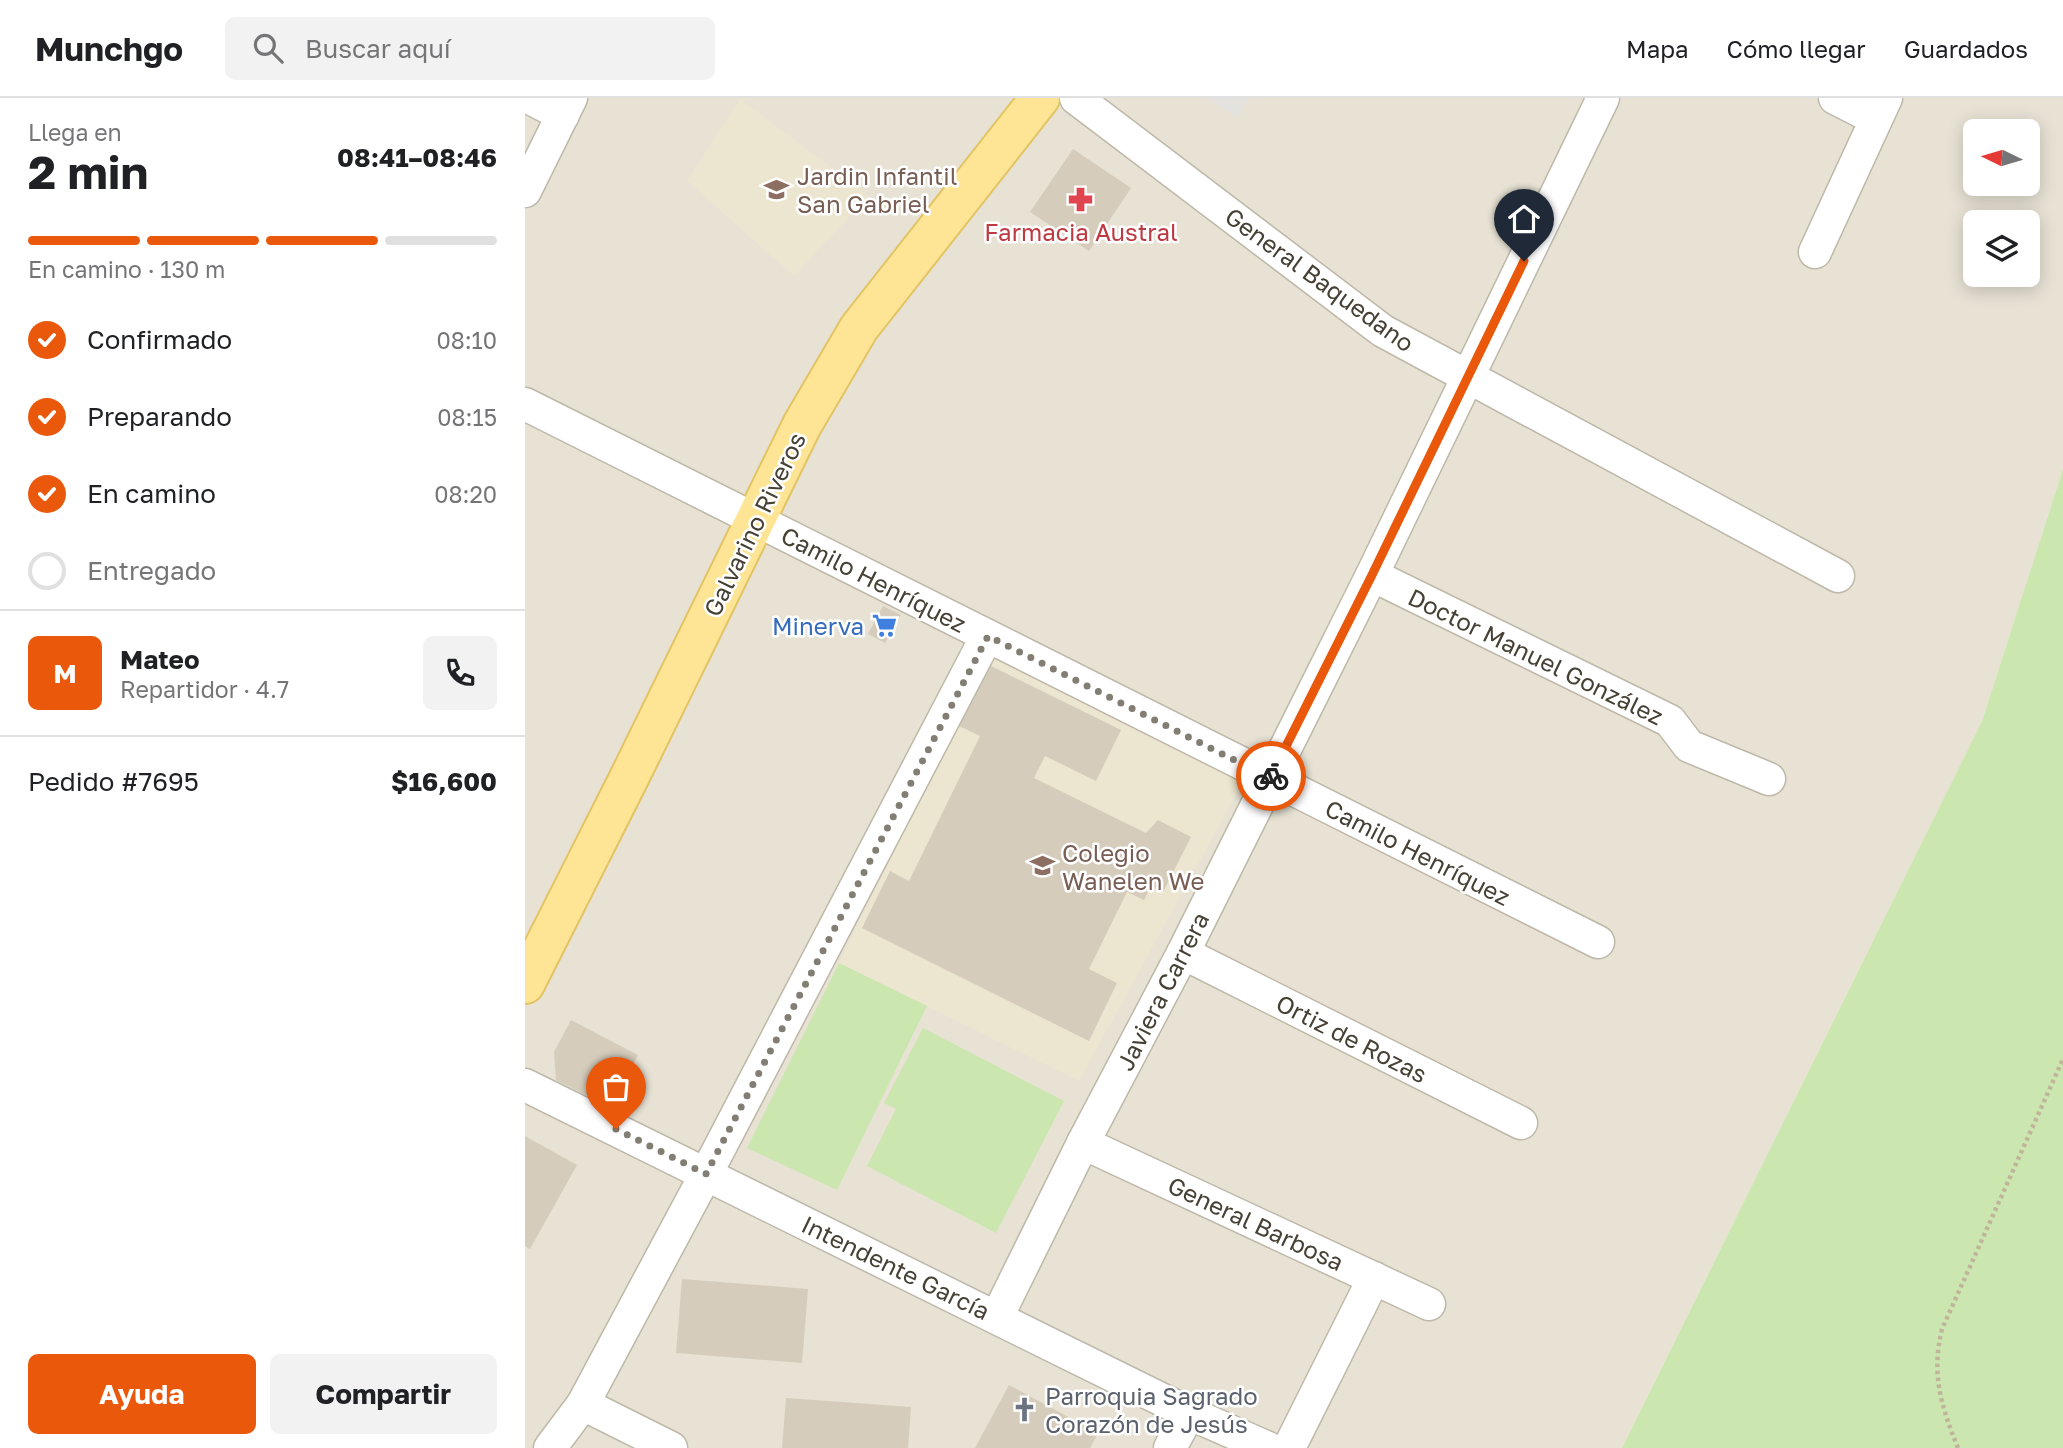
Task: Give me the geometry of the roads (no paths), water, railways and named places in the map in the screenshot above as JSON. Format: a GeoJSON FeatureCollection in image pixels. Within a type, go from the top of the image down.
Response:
{"type":"FeatureCollection","features":[{"type":"Feature","properties":{"kind":"main road","name":"Galvarino Riveros"},"geometry":{"type":"LineString","coordinates":[[525,984],[631,776],[802,425],[859,328],[1039,98]]}},
{"type":"Feature","properties":{"kind":"street"},"geometry":{"type":"LineString","coordinates":[[525,191],[567,106],[530,98]]}},
{"type":"Feature","properties":{"kind":"street","name":"General Baquedano"},"geometry":{"type":"LineString","coordinates":[[1076,98],[1383,331],[1838,576]]}},
{"type":"Feature","properties":{"kind":"street","name":"Javiera Carrera"},"geometry":{"type":"LineString","coordinates":[[997,1317],[1372,575],[1603,98]]}},
{"type":"Feature","properties":{"kind":"street"},"geometry":{"type":"LineString","coordinates":[[1815,252],[1881,108],[1835,98]]}},
{"type":"Feature","properties":{"kind":"street","name":"Camilo Henríquez"},"geometry":{"type":"LineString","coordinates":[[525,404],[1598,942]]}},
{"type":"Feature","properties":{"kind":"street","name":"Doctor Manuel González"},"geometry":{"type":"LineString","coordinates":[[1372,575],[1670,721],[1689,746],[1769,779]]}},
{"type":"Feature","properties":{"kind":"street"},"geometry":{"type":"LineString","coordinates":[[551,1448],[583,1404],[988,636]]}},
{"type":"Feature","properties":{"kind":"street","name":"Ortiz de Rozas"},"geometry":{"type":"LineString","coordinates":[[1183,953],[1521,1122]]}},
{"type":"Feature","properties":{"kind":"street","name":"Intendente García"},"geometry":{"type":"LineString","coordinates":[[525,1084],[1189,1413],[1268,1448]]}},
{"type":"Feature","properties":{"kind":"street","name":"General Barbosa"},"geometry":{"type":"LineString","coordinates":[[1083,1143],[1429,1304]]}},
{"type":"Feature","properties":{"kind":"street"},"geometry":{"type":"LineString","coordinates":[[1289,1448],[1374,1278]]}},
{"type":"Feature","properties":{"kind":"street"},"geometry":{"type":"LineString","coordinates":[[583,1404],[671,1448]]}},
{"type":"Feature","properties":{"kind":"street"},"geometry":{"type":"LineString","coordinates":[[1170,1448],[1189,1413]]}},
{"type":"Feature","properties":{"kind":"place","name":"Jardin Infantil San Gabriel"},"geometry":{"type":"Point","coordinates":[777,189]}},
{"type":"Feature","properties":{"kind":"place","name":"Farmacia Austral"},"geometry":{"type":"Point","coordinates":[1081,200]}},
{"type":"Feature","properties":{"kind":"place","name":"Minerva"},"geometry":{"type":"Point","coordinates":[884,625]}},
{"type":"Feature","properties":{"kind":"place","name":"Colegio Wanelen We"},"geometry":{"type":"Point","coordinates":[1042,866]}},
{"type":"Feature","properties":{"kind":"place","name":"Parroquia Sagrado Corazón de Jesús"},"geometry":{"type":"Point","coordinates":[1025,1409]}}]}
